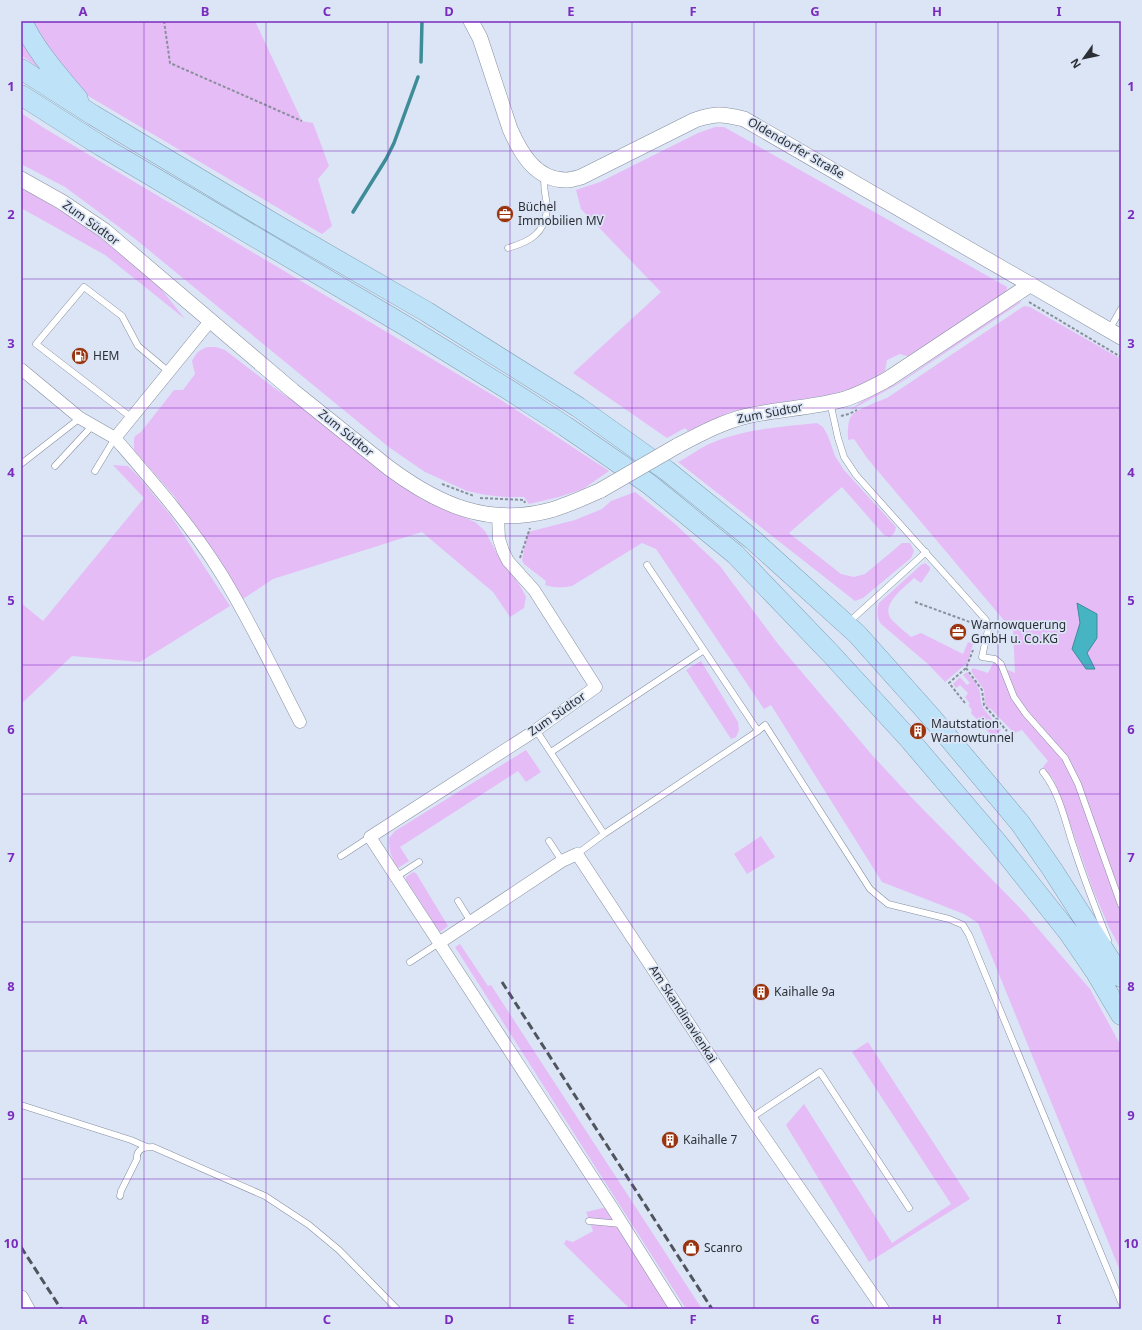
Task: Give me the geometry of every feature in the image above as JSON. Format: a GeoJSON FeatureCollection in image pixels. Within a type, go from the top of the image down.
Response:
{"type":"FeatureCollection","features":[{"type":"Feature","properties":{"kind":"highway"},"geometry":{"type":"LineString","coordinates":[[22,21],[42,56],[93,116]]}},
{"type":"Feature","properties":{"kind":"highway"},"geometry":{"type":"LineString","coordinates":[[21,69],[93,116],[427,312],[578,407],[639,450],[753,540],[847,624],[932,718],[1020,823],[1048,862],[1121,976]]}},
{"type":"Feature","properties":{"kind":"highway"},"geometry":{"type":"LineString","coordinates":[[21,95],[101,146],[404,325],[506,388],[565,426],[649,484],[735,554],[852,677],[909,740],[996,841],[1069,933],[1096,971],[1121,1015]]}},
{"type":"Feature","properties":{"kind":"street","name":"Oldendorfer Straße"},"geometry":{"type":"LineString","coordinates":[[472,21],[480,38],[516,143],[525,158],[534,168],[545,175],[567,180],[582,177],[695,120],[713,114],[724,114],[744,119],[1115,334]]}},
{"type":"Feature","properties":{"kind":"street","name":"Zum Südtor"},"geometry":{"type":"LineString","coordinates":[[21,178],[62,202],[105,231],[293,390],[404,479],[432,497],[447,504],[462,509],[498,516],[517,516],[561,507],[601,490],[677,446],[726,422],[830,402],[857,395],[888,379],[1031,284]]}},
{"type":"Feature","properties":{"kind":"street"},"geometry":{"type":"LineString","coordinates":[[115,438],[211,320]]}},
{"type":"Feature","properties":{"kind":"street"},"geometry":{"type":"LineString","coordinates":[[21,369],[80,418],[115,438],[183,519],[219,571],[239,604],[300,722]]}},
{"type":"Feature","properties":{"kind":"street","name":"Zum Südtor"},"geometry":{"type":"LineString","coordinates":[[370,837],[536,730],[596,687],[534,590],[508,561],[499,539],[498,516]]}},
{"type":"Feature","properties":{"kind":"street"},"geometry":{"type":"LineString","coordinates":[[370,837],[676,1309]]}},
{"type":"Feature","properties":{"kind":"street"},"geometry":{"type":"LineString","coordinates":[[439,943],[562,861],[577,854]]}},
{"type":"Feature","properties":{"kind":"street","name":"Am Skandinavienkai"},"geometry":{"type":"LineString","coordinates":[[577,854],[751,1118],[883,1309]]}},
{"type":"Feature","properties":{"kind":"street"},"geometry":{"type":"LineString","coordinates":[[21,1298],[27,1309]]}},
{"type":"Feature","properties":{"kind":"lane"},"geometry":{"type":"LineString","coordinates":[[508,248],[523,244],[537,235],[544,223],[547,209],[543,184],[545,175]]}},
{"type":"Feature","properties":{"kind":"lane"},"geometry":{"type":"LineString","coordinates":[[132,418],[36,344],[84,287],[122,316],[138,346],[169,372]]}},
{"type":"Feature","properties":{"kind":"lane"},"geometry":{"type":"LineString","coordinates":[[1115,334],[1121,310]]}},
{"type":"Feature","properties":{"kind":"lane"},"geometry":{"type":"LineString","coordinates":[[830,402],[844,457],[856,475],[905,533],[926,552],[986,620],[988,630],[982,657],[995,660],[1001,664],[1014,697],[1026,714],[1065,758],[1078,784],[1121,905]]}},
{"type":"Feature","properties":{"kind":"lane"},"geometry":{"type":"LineString","coordinates":[[21,464],[80,418]]}},
{"type":"Feature","properties":{"kind":"lane"},"geometry":{"type":"LineString","coordinates":[[55,466],[92,426]]}},
{"type":"Feature","properties":{"kind":"lane"},"geometry":{"type":"LineString","coordinates":[[95,471],[115,438]]}},
{"type":"Feature","properties":{"kind":"lane"},"geometry":{"type":"LineString","coordinates":[[847,624],[926,552]]}},
{"type":"Feature","properties":{"kind":"lane"},"geometry":{"type":"LineString","coordinates":[[647,565],[758,731]]}},
{"type":"Feature","properties":{"kind":"lane"},"geometry":{"type":"LineString","coordinates":[[551,752],[704,650]]}},
{"type":"Feature","properties":{"kind":"lane"},"geometry":{"type":"LineString","coordinates":[[577,854],[604,834],[765,725],[870,889],[888,904],[949,919],[963,925],[972,943],[1121,1302]]}},
{"type":"Feature","properties":{"kind":"lane"},"geometry":{"type":"LineString","coordinates":[[536,730],[604,834]]}},
{"type":"Feature","properties":{"kind":"lane"},"geometry":{"type":"LineString","coordinates":[[1043,772],[1057,795],[1074,850],[1121,976]]}},
{"type":"Feature","properties":{"kind":"lane"},"geometry":{"type":"LineString","coordinates":[[341,856],[370,837]]}},
{"type":"Feature","properties":{"kind":"lane"},"geometry":{"type":"LineString","coordinates":[[549,841],[562,861]]}},
{"type":"Feature","properties":{"kind":"lane"},"geometry":{"type":"LineString","coordinates":[[396,877],[419,862]]}},
{"type":"Feature","properties":{"kind":"lane"},"geometry":{"type":"LineString","coordinates":[[458,901],[471,922]]}},
{"type":"Feature","properties":{"kind":"lane"},"geometry":{"type":"LineString","coordinates":[[410,962],[439,943]]}},
{"type":"Feature","properties":{"kind":"lane"},"geometry":{"type":"LineString","coordinates":[[751,1118],[820,1072],[909,1208]]}},
{"type":"Feature","properties":{"kind":"lane"},"geometry":{"type":"LineString","coordinates":[[21,1105],[131,1140],[147,1147]]}},
{"type":"Feature","properties":{"kind":"lane"},"geometry":{"type":"LineString","coordinates":[[120,1196],[140,1150],[147,1147],[153,1147],[265,1196],[309,1225],[339,1250],[397,1309]]}},
{"type":"Feature","properties":{"kind":"lane"},"geometry":{"type":"LineString","coordinates":[[589,1221],[622,1224]]}},
{"type":"Feature","properties":{"kind":"path"},"geometry":{"type":"LineString","coordinates":[[164,21],[170,63],[302,122]]}},
{"type":"Feature","properties":{"kind":"path"},"geometry":{"type":"LineString","coordinates":[[1018,293],[1028,301],[1121,356]]}},
{"type":"Feature","properties":{"kind":"path"},"geometry":{"type":"LineString","coordinates":[[438,482],[475,497],[524,500],[531,525],[520,561]]}},
{"type":"Feature","properties":{"kind":"path"},"geometry":{"type":"LineString","coordinates":[[915,602],[980,626]]}},
{"type":"Feature","properties":{"kind":"path"},"geometry":{"type":"LineString","coordinates":[[965,703],[949,683],[966,668],[975,646]]}},
{"type":"Feature","properties":{"kind":"path"},"geometry":{"type":"LineString","coordinates":[[966,668],[982,690],[984,706],[1007,731]]}},
{"type":"Feature","properties":{"kind":"shaded area"},"geometry":{"type":"Polygon","coordinates":[[[27,21],[255,21],[302,121],[313,123],[329,166],[318,179],[332,226],[322,234],[90,97],[70,81],[27,21]]]}},
{"type":"Feature","properties":{"kind":"shaded area"},"geometry":{"type":"Polygon","coordinates":[[[21,39],[44,72],[21,55],[21,39]]]}},
{"type":"Feature","properties":{"kind":"shaded area"},"geometry":{"type":"Polygon","coordinates":[[[21,113],[501,400],[609,471],[583,489],[559,497],[529,504],[524,497],[486,495],[467,491],[425,472],[390,448],[134,238],[65,187],[21,164],[21,113]]]}},
{"type":"Feature","properties":{"kind":"shaded area"},"geometry":{"type":"Polygon","coordinates":[[[715,127],[724,127],[1007,287],[1006,294],[910,357],[900,354],[887,360],[885,371],[860,386],[828,395],[757,406],[730,412],[688,431],[685,428],[667,438],[573,373],[661,292],[581,209],[576,190],[600,182],[698,133],[715,127]]]}},
{"type":"Feature","properties":{"kind":"shaded area"},"geometry":{"type":"Polygon","coordinates":[[[21,189],[29,192],[88,227],[158,285],[185,319],[105,255],[21,208],[21,189]]]}},
{"type":"Feature","properties":{"kind":"shaded area"},"geometry":{"type":"Polygon","coordinates":[[[1021,301],[900,383],[849,411],[865,399],[898,383],[1011,306],[1021,301]]]}},
{"type":"Feature","properties":{"kind":"shaded area"},"geometry":{"type":"Polygon","coordinates":[[[1024,306],[1030,307],[1121,359],[1121,950],[1093,890],[1060,795],[1053,779],[1043,767],[1048,761],[1022,730],[1014,733],[990,708],[988,709],[985,704],[984,690],[971,671],[973,668],[988,673],[993,663],[1015,673],[1013,631],[867,458],[854,439],[848,440],[849,420],[852,415],[869,405],[887,398],[1024,306]]]}},
{"type":"Feature","properties":{"kind":"shaded area"},"geometry":{"type":"Polygon","coordinates":[[[208,347],[216,347],[225,350],[273,387],[312,414],[421,499],[475,522],[485,531],[500,559],[519,584],[526,597],[524,608],[510,617],[493,592],[422,532],[273,579],[243,599],[174,496],[134,450],[135,436],[141,432],[174,390],[183,390],[195,374],[192,361],[200,350],[208,347]]]}},
{"type":"Feature","properties":{"kind":"shaded area"},"geometry":{"type":"Polygon","coordinates":[[[817,423],[823,427],[835,456],[844,470],[896,527],[896,529],[889,537],[884,535],[842,487],[789,533],[841,574],[854,577],[865,574],[902,543],[910,543],[914,551],[911,558],[863,598],[855,601],[678,462],[707,445],[734,435],[817,423]]]}},
{"type":"Feature","properties":{"kind":"shaded area"},"geometry":{"type":"Polygon","coordinates":[[[113,465],[128,466],[139,477],[171,516],[230,606],[140,662],[72,656],[21,704],[21,603],[43,621],[144,498],[113,465]]]}},
{"type":"Feature","properties":{"kind":"shaded area"},"geometry":{"type":"Polygon","coordinates":[[[635,492],[674,523],[720,566],[778,644],[872,755],[1021,909],[1090,989],[1121,1046],[1121,1273],[978,923],[964,914],[882,882],[771,705],[764,709],[656,549],[642,543],[572,586],[565,587],[545,585],[546,581],[524,564],[522,560],[528,532],[575,520],[602,509],[611,501],[635,492]]]}},
{"type":"Feature","properties":{"kind":"shaded area"},"geometry":{"type":"Polygon","coordinates":[[[925,563],[930,567],[930,570],[921,583],[914,578],[899,592],[891,603],[889,614],[892,620],[911,637],[921,633],[963,654],[968,642],[973,644],[967,663],[945,682],[929,665],[880,623],[878,616],[879,603],[925,563]]]}},
{"type":"Feature","properties":{"kind":"shaded area"},"geometry":{"type":"Polygon","coordinates":[[[701,661],[738,722],[739,730],[736,737],[731,739],[686,670],[701,661]]]}},
{"type":"Feature","properties":{"kind":"shaded area"},"geometry":{"type":"Polygon","coordinates":[[[967,672],[976,683],[980,692],[983,708],[1001,730],[993,737],[971,713],[972,710],[968,705],[970,704],[965,697],[968,693],[960,685],[956,688],[953,684],[960,677],[967,685],[970,683],[963,675],[967,672]]]}},
{"type":"Feature","properties":{"kind":"shaded area"},"geometry":{"type":"Polygon","coordinates":[[[526,750],[541,772],[526,782],[518,771],[400,847],[409,861],[398,868],[392,858],[389,847],[389,838],[395,831],[526,750]]]}},
{"type":"Feature","properties":{"kind":"shaded area"},"geometry":{"type":"Polygon","coordinates":[[[761,836],[775,857],[747,874],[734,854],[761,836]]]}},
{"type":"Feature","properties":{"kind":"shaded area"},"geometry":{"type":"Polygon","coordinates":[[[413,872],[416,873],[448,926],[440,932],[406,880],[406,877],[413,872]]]}},
{"type":"Feature","properties":{"kind":"shaded area"},"geometry":{"type":"Polygon","coordinates":[[[460,944],[488,986],[491,985],[702,1309],[686,1309],[455,947],[460,944]]]}},
{"type":"Feature","properties":{"kind":"shaded area"},"geometry":{"type":"Polygon","coordinates":[[[868,1042],[970,1199],[869,1262],[786,1125],[804,1104],[892,1243],[951,1204],[852,1052],[868,1042]]]}},
{"type":"Feature","properties":{"kind":"shaded area"},"geometry":{"type":"Polygon","coordinates":[[[611,1206],[676,1309],[630,1309],[564,1244],[566,1240],[573,1242],[593,1231],[586,1212],[611,1206]]]}},
{"type":"Feature","properties":{"kind":"water"},"geometry":{"type":"Polygon","coordinates":[[[1077,603],[1097,614],[1097,638],[1087,653],[1095,669],[1086,669],[1072,649],[1080,623],[1077,603]]]}},
{"type":"Feature","properties":{"kind":"waterway"},"geometry":{"type":"LineString","coordinates":[[421,62],[422,21]]}},
{"type":"Feature","properties":{"kind":"waterway"},"geometry":{"type":"LineString","coordinates":[[353,212],[386,159],[394,143],[418,77]]}},
{"type":"Feature","properties":{"kind":"railway"},"geometry":{"type":"LineString","coordinates":[[502,982],[712,1309]]}},
{"type":"Feature","properties":{"kind":"railway"},"geometry":{"type":"LineString","coordinates":[[21,1247],[61,1309]]}},
{"type":"Feature","properties":{"kind":"place","name":"Büchel Immobilien MV"},"geometry":{"type":"Point","coordinates":[505,214]}},
{"type":"Feature","properties":{"kind":"place","name":"HEM"},"geometry":{"type":"Point","coordinates":[80,356]}},
{"type":"Feature","properties":{"kind":"place","name":"Warnowquerung GmbH u. Co.KG"},"geometry":{"type":"Point","coordinates":[958,632]}},
{"type":"Feature","properties":{"kind":"place","name":"Mautstation Warnowtunnel"},"geometry":{"type":"Point","coordinates":[918,731]}},
{"type":"Feature","properties":{"kind":"place","name":"Kaihalle 9a"},"geometry":{"type":"Point","coordinates":[761,992]}},
{"type":"Feature","properties":{"kind":"place","name":"Kaihalle 7"},"geometry":{"type":"Point","coordinates":[670,1140]}},
{"type":"Feature","properties":{"kind":"place","name":"Scanro"},"geometry":{"type":"Point","coordinates":[691,1248]}}]}
